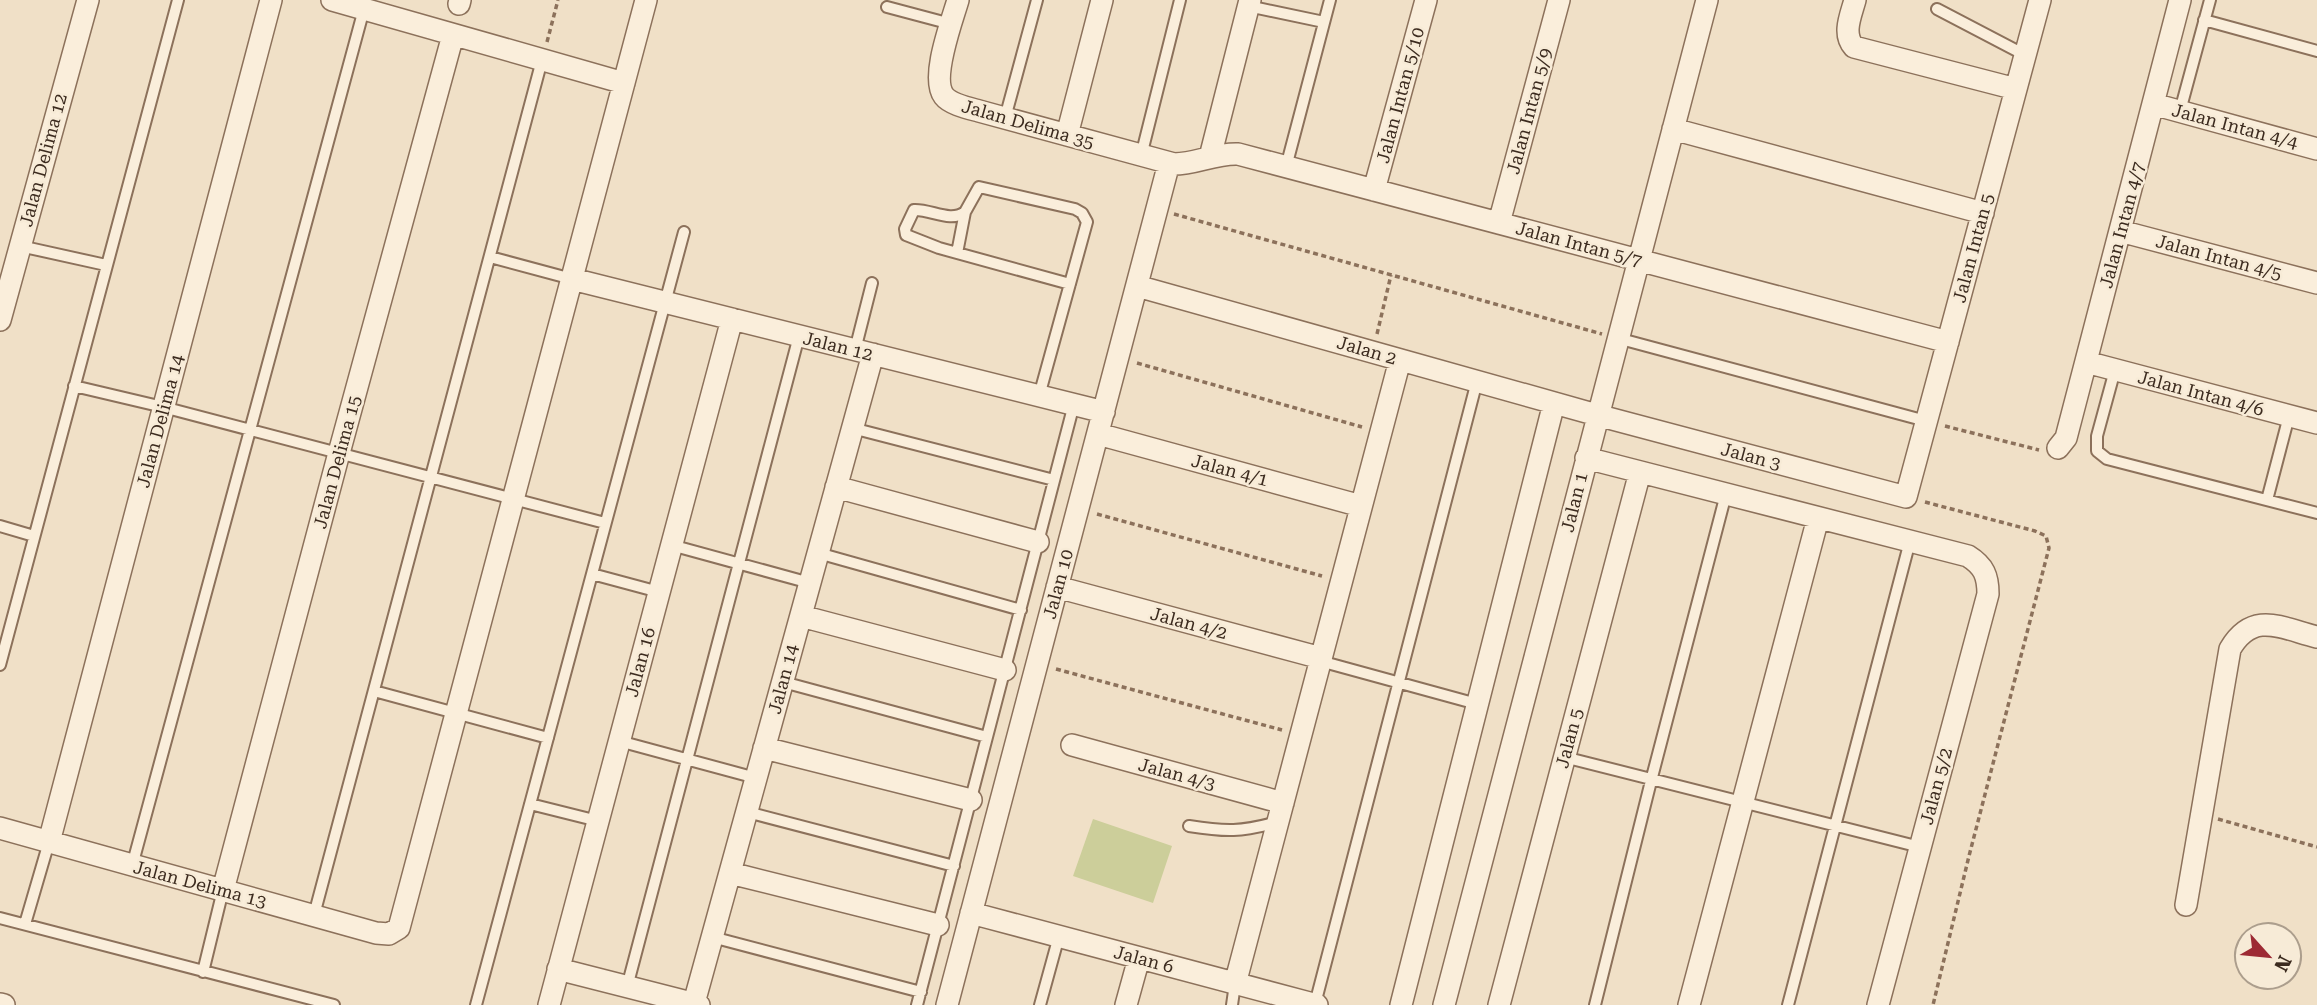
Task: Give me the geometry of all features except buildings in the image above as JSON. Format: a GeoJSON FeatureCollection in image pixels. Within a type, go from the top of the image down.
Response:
{"type":"FeatureCollection","features":[{"type":"Feature","properties":{"kind":"street","name":"Jalan Delima 12"},"geometry":{"type":"LineString","coordinates":[[0,320],[88,0]]}},
{"type":"Feature","properties":{"kind":"street","name":"Jalan Delima 14"},"geometry":{"type":"LineString","coordinates":[[49,842],[271,0]]}},
{"type":"Feature","properties":{"kind":"street"},"geometry":{"type":"LineString","coordinates":[[332,0],[624,83]]}},
{"type":"Feature","properties":{"kind":"street"},"geometry":{"type":"LineString","coordinates":[[457,713],[646,0]]}},
{"type":"Feature","properties":{"kind":"street","name":"Jalan Delima 35"},"geometry":{"type":"LineString","coordinates":[[958,0],[939,70],[938,85],[943,95],[963,106],[1169,163],[1192,163],[1210,157]]}},
{"type":"Feature","properties":{"kind":"street"},"geometry":{"type":"LineString","coordinates":[[1067,135],[1102,0]]}},
{"type":"Feature","properties":{"kind":"street","name":"Jalan Intan 5/10"},"geometry":{"type":"LineString","coordinates":[[1374,190],[1426,0]]}},
{"type":"Feature","properties":{"kind":"street","name":"Jalan Intan 5/9"},"geometry":{"type":"LineString","coordinates":[[1499,223],[1559,0]]}},
{"type":"Feature","properties":{"kind":"street","name":"Jalan 1"},"geometry":{"type":"LineString","coordinates":[[1444,1005],[1707,0]]}},
{"type":"Feature","properties":{"kind":"street"},"geometry":{"type":"LineString","coordinates":[[1855,0],[1848,31],[1848,40],[1854,47],[2016,89]]}},
{"type":"Feature","properties":{"kind":"street","name":"Jalan Intan 5"},"geometry":{"type":"LineString","coordinates":[[1906,496],[2040,0]]}},
{"type":"Feature","properties":{"kind":"street","name":"Jalan Intan 4/7"},"geometry":{"type":"LineString","coordinates":[[2058,448],[2066,438],[2180,0]]}},
{"type":"Feature","properties":{"kind":"street"},"geometry":{"type":"LineString","coordinates":[[1210,157],[1249,3]]}},
{"type":"Feature","properties":{"kind":"street","name":"Jalan Delima 15"},"geometry":{"type":"LineString","coordinates":[[223,890],[453,34]]}},
{"type":"Feature","properties":{"kind":"street","name":"Jalan Intan 4/4"},"geometry":{"type":"LineString","coordinates":[[2153,104],[2317,149]]}},
{"type":"Feature","properties":{"kind":"street"},"geometry":{"type":"LineString","coordinates":[[1673,129],[1983,212]]}},
{"type":"Feature","properties":{"kind":"street","name":"Jalan Intan 5/7"},"geometry":{"type":"LineString","coordinates":[[1210,157],[1238,154],[1948,342]]}},
{"type":"Feature","properties":{"kind":"street","name":"Jalan 10"},"geometry":{"type":"LineString","coordinates":[[947,1005],[1169,163]]}},
{"type":"Feature","properties":{"kind":"street","name":"Jalan Intan 4/5"},"geometry":{"type":"LineString","coordinates":[[2120,231],[2317,283]]}},
{"type":"Feature","properties":{"kind":"street","name":"Jalan 12"},"geometry":{"type":"LineString","coordinates":[[572,279],[1104,412]]}},
{"type":"Feature","properties":{"kind":"street","name":"Jalan 2"},"geometry":{"type":"LineString","coordinates":[[1137,286],[1597,415]]}},
{"type":"Feature","properties":{"kind":"street","name":"Jalan 16"},"geometry":{"type":"LineString","coordinates":[[548,1005],[732,319]]}},
{"type":"Feature","properties":{"kind":"street","name":"Jalan 14"},"geometry":{"type":"LineString","coordinates":[[686,1003],[712,937],[801,616],[852,428],[864,352]]}},
{"type":"Feature","properties":{"kind":"street"},"geometry":{"type":"LineString","coordinates":[[1233,994],[1400,360]]}},
{"type":"Feature","properties":{"kind":"street","name":"Jalan Intan 4/6"},"geometry":{"type":"LineString","coordinates":[[2086,362],[2317,423]]}},
{"type":"Feature","properties":{"kind":"street"},"geometry":{"type":"LineString","coordinates":[[1401,1005],[1554,403]]}},
{"type":"Feature","properties":{"kind":"street","name":"Jalan 3"},"geometry":{"type":"LineString","coordinates":[[1597,415],[1906,496]]}},
{"type":"Feature","properties":{"kind":"street","name":"Jalan 4/1"},"geometry":{"type":"LineString","coordinates":[[1098,434],[1361,506]]}},
{"type":"Feature","properties":{"kind":"street"},"geometry":{"type":"LineString","coordinates":[[1586,458],[1910,541]]}},
{"type":"Feature","properties":{"kind":"street","name":"Jalan 5"},"geometry":{"type":"LineString","coordinates":[[1499,1005],[1640,472]]}},
{"type":"Feature","properties":{"kind":"street"},"geometry":{"type":"LineString","coordinates":[[836,487],[1038,542]]}},
{"type":"Feature","properties":{"kind":"street"},"geometry":{"type":"LineString","coordinates":[[1689,1005],[1818,518]]}},
{"type":"Feature","properties":{"kind":"street","name":"Jalan 5/2"},"geometry":{"type":"LineString","coordinates":[[1878,1005],[1988,594],[1988,580],[1983,568],[1968,556],[1910,541]]}},
{"type":"Feature","properties":{"kind":"street","name":"Jalan 4/2"},"geometry":{"type":"LineString","coordinates":[[1057,587],[1321,659]]}},
{"type":"Feature","properties":{"kind":"street"},"geometry":{"type":"LineString","coordinates":[[801,616],[1005,670]]}},
{"type":"Feature","properties":{"kind":"street"},"geometry":{"type":"LineString","coordinates":[[2186,905],[2230,649],[2239,635],[2252,625],[2274,626],[2317,637]]}},
{"type":"Feature","properties":{"kind":"street","name":"Jalan Delima 13"},"geometry":{"type":"LineString","coordinates":[[0,828],[376,933],[389,934],[399,928],[457,713]]}},
{"type":"Feature","properties":{"kind":"street","name":"Jalan 4/3"},"geometry":{"type":"LineString","coordinates":[[1072,746],[1280,812]]}},
{"type":"Feature","properties":{"kind":"street"},"geometry":{"type":"LineString","coordinates":[[764,748],[971,800]]}},
{"type":"Feature","properties":{"kind":"street"},"geometry":{"type":"LineString","coordinates":[[730,873],[938,925]]}},
{"type":"Feature","properties":{"kind":"street","name":"Jalan 6"},"geometry":{"type":"LineString","coordinates":[[971,913],[1139,958],[1233,994],[1316,1005]]}},
{"type":"Feature","properties":{"kind":"street"},"geometry":{"type":"LineString","coordinates":[[1126,1005],[1139,958]]}},
{"type":"Feature","properties":{"kind":"street"},"geometry":{"type":"LineString","coordinates":[[558,969],[686,1003]]}},
{"type":"Feature","properties":{"kind":"lane"},"geometry":{"type":"LineString","coordinates":[[0,665],[178,0]]}},
{"type":"Feature","properties":{"kind":"lane"},"geometry":{"type":"LineString","coordinates":[[1005,118],[1037,0]]}},
{"type":"Feature","properties":{"kind":"lane"},"geometry":{"type":"LineString","coordinates":[[1141,156],[1180,0]]}},
{"type":"Feature","properties":{"kind":"lane"},"geometry":{"type":"LineString","coordinates":[[1286,167],[1330,0]]}},
{"type":"Feature","properties":{"kind":"lane"},"geometry":{"type":"LineString","coordinates":[[2180,111],[2210,0]]}},
{"type":"Feature","properties":{"kind":"lane"},"geometry":{"type":"LineString","coordinates":[[1249,3],[1324,22]]}},
{"type":"Feature","properties":{"kind":"lane"},"geometry":{"type":"LineString","coordinates":[[887,7],[951,24]]}},
{"type":"Feature","properties":{"kind":"lane"},"geometry":{"type":"LineString","coordinates":[[132,866],[364,9]]}},
{"type":"Feature","properties":{"kind":"lane"},"geometry":{"type":"LineString","coordinates":[[1937,9],[2025,55]]}},
{"type":"Feature","properties":{"kind":"lane"},"geometry":{"type":"LineString","coordinates":[[2204,20],[2317,51]]}},
{"type":"Feature","properties":{"kind":"lane"},"geometry":{"type":"LineString","coordinates":[[314,915],[542,60]]}},
{"type":"Feature","properties":{"kind":"lane"},"geometry":{"type":"LineString","coordinates":[[957,253],[965,212],[975,191],[983,186],[1082,213],[1087,222],[1039,396]]}},
{"type":"Feature","properties":{"kind":"lane"},"geometry":{"type":"LineString","coordinates":[[965,212],[952,217],[914,210],[905,229],[906,235],[957,253],[1070,284]]}},
{"type":"Feature","properties":{"kind":"lane"},"geometry":{"type":"LineString","coordinates":[[476,1005],[684,232]]}},
{"type":"Feature","properties":{"kind":"lane"},"geometry":{"type":"LineString","coordinates":[[20,246],[106,265]]}},
{"type":"Feature","properties":{"kind":"lane"},"geometry":{"type":"LineString","coordinates":[[490,257],[572,279]]}},
{"type":"Feature","properties":{"kind":"lane"},"geometry":{"type":"LineString","coordinates":[[864,352],[872,283]]}},
{"type":"Feature","properties":{"kind":"lane"},"geometry":{"type":"LineString","coordinates":[[627,987],[799,336]]}},
{"type":"Feature","properties":{"kind":"lane"},"geometry":{"type":"LineString","coordinates":[[1617,338],[1926,421]]}},
{"type":"Feature","properties":{"kind":"lane"},"geometry":{"type":"LineString","coordinates":[[2115,370],[2096,436],[2097,451],[2107,459],[2317,513]]}},
{"type":"Feature","properties":{"kind":"lane"},"geometry":{"type":"LineString","coordinates":[[1316,1005],[1477,382]]}},
{"type":"Feature","properties":{"kind":"lane"},"geometry":{"type":"LineString","coordinates":[[75,386],[250,429],[605,523]]}},
{"type":"Feature","properties":{"kind":"lane"},"geometry":{"type":"LineString","coordinates":[[917,1005],[1074,404]]}},
{"type":"Feature","properties":{"kind":"lane"},"geometry":{"type":"LineString","coordinates":[[2266,500],[2289,416]]}},
{"type":"Feature","properties":{"kind":"lane"},"geometry":{"type":"LineString","coordinates":[[852,428],[1054,480]]}},
{"type":"Feature","properties":{"kind":"lane"},"geometry":{"type":"LineString","coordinates":[[1595,1005],[1726,494]]}},
{"type":"Feature","properties":{"kind":"lane"},"geometry":{"type":"LineString","coordinates":[[0,526],[34,536]]}},
{"type":"Feature","properties":{"kind":"lane"},"geometry":{"type":"LineString","coordinates":[[1788,1005],[1910,541]]}},
{"type":"Feature","properties":{"kind":"lane"},"geometry":{"type":"LineString","coordinates":[[671,545],[810,583]]}},
{"type":"Feature","properties":{"kind":"lane"},"geometry":{"type":"LineString","coordinates":[[818,553],[1020,610]]}},
{"type":"Feature","properties":{"kind":"lane"},"geometry":{"type":"LineString","coordinates":[[592,574],[659,592]]}},
{"type":"Feature","properties":{"kind":"lane"},"geometry":{"type":"LineString","coordinates":[[1321,659],[1477,704]]}},
{"type":"Feature","properties":{"kind":"lane"},"geometry":{"type":"LineString","coordinates":[[782,682],[987,737]]}},
{"type":"Feature","properties":{"kind":"lane"},"geometry":{"type":"LineString","coordinates":[[374,691],[548,738]]}},
{"type":"Feature","properties":{"kind":"lane"},"geometry":{"type":"LineString","coordinates":[[619,741],[756,778]]}},
{"type":"Feature","properties":{"kind":"lane"},"geometry":{"type":"LineString","coordinates":[[1564,757],[1920,847]]}},
{"type":"Feature","properties":{"kind":"lane"},"geometry":{"type":"LineString","coordinates":[[530,804],[598,821]]}},
{"type":"Feature","properties":{"kind":"lane"},"geometry":{"type":"LineString","coordinates":[[747,812],[954,866]]}},
{"type":"Feature","properties":{"kind":"lane"},"geometry":{"type":"LineString","coordinates":[[1189,826],[1227,832],[1249,829],[1280,812]]}},
{"type":"Feature","properties":{"kind":"lane"},"geometry":{"type":"LineString","coordinates":[[25,924],[49,842]]}},
{"type":"Feature","properties":{"kind":"lane"},"geometry":{"type":"LineString","coordinates":[[202,972],[223,890]]}},
{"type":"Feature","properties":{"kind":"lane"},"geometry":{"type":"LineString","coordinates":[[0,918],[334,1005]]}},
{"type":"Feature","properties":{"kind":"lane"},"geometry":{"type":"LineString","coordinates":[[1040,1005],[1059,936]]}},
{"type":"Feature","properties":{"kind":"lane"},"geometry":{"type":"LineString","coordinates":[[712,937],[920,992]]}},
{"type":"Feature","properties":{"kind":"path"},"geometry":{"type":"LineString","coordinates":[[548,36],[558,0]]}},
{"type":"Feature","properties":{"kind":"path"},"geometry":{"type":"LineString","coordinates":[[1157,209],[1617,338]]}},
{"type":"Feature","properties":{"kind":"path"},"geometry":{"type":"LineString","coordinates":[[1372,352],[1391,275]]}},
{"type":"Feature","properties":{"kind":"path"},"geometry":{"type":"LineString","coordinates":[[1118,358],[1380,433]]}},
{"type":"Feature","properties":{"kind":"path"},"geometry":{"type":"LineString","coordinates":[[1926,421],[2037,449],[2050,451],[2058,448]]}},
{"type":"Feature","properties":{"kind":"path"},"geometry":{"type":"LineString","coordinates":[[1906,496],[2035,531],[2046,536],[2049,548],[1933,1005]]}},
{"type":"Feature","properties":{"kind":"path"},"geometry":{"type":"LineString","coordinates":[[1078,509],[1341,581]]}},
{"type":"Feature","properties":{"kind":"path"},"geometry":{"type":"LineString","coordinates":[[1037,664],[1301,735]]}},
{"type":"Feature","properties":{"kind":"path"},"geometry":{"type":"LineString","coordinates":[[2202,814],[2317,847]]}},
{"type":"Feature","properties":{"kind":"green space"},"geometry":{"type":"Polygon","coordinates":[[[1093,819],[1172,846],[1153,903],[1073,876],[1093,819]]]}}]}
